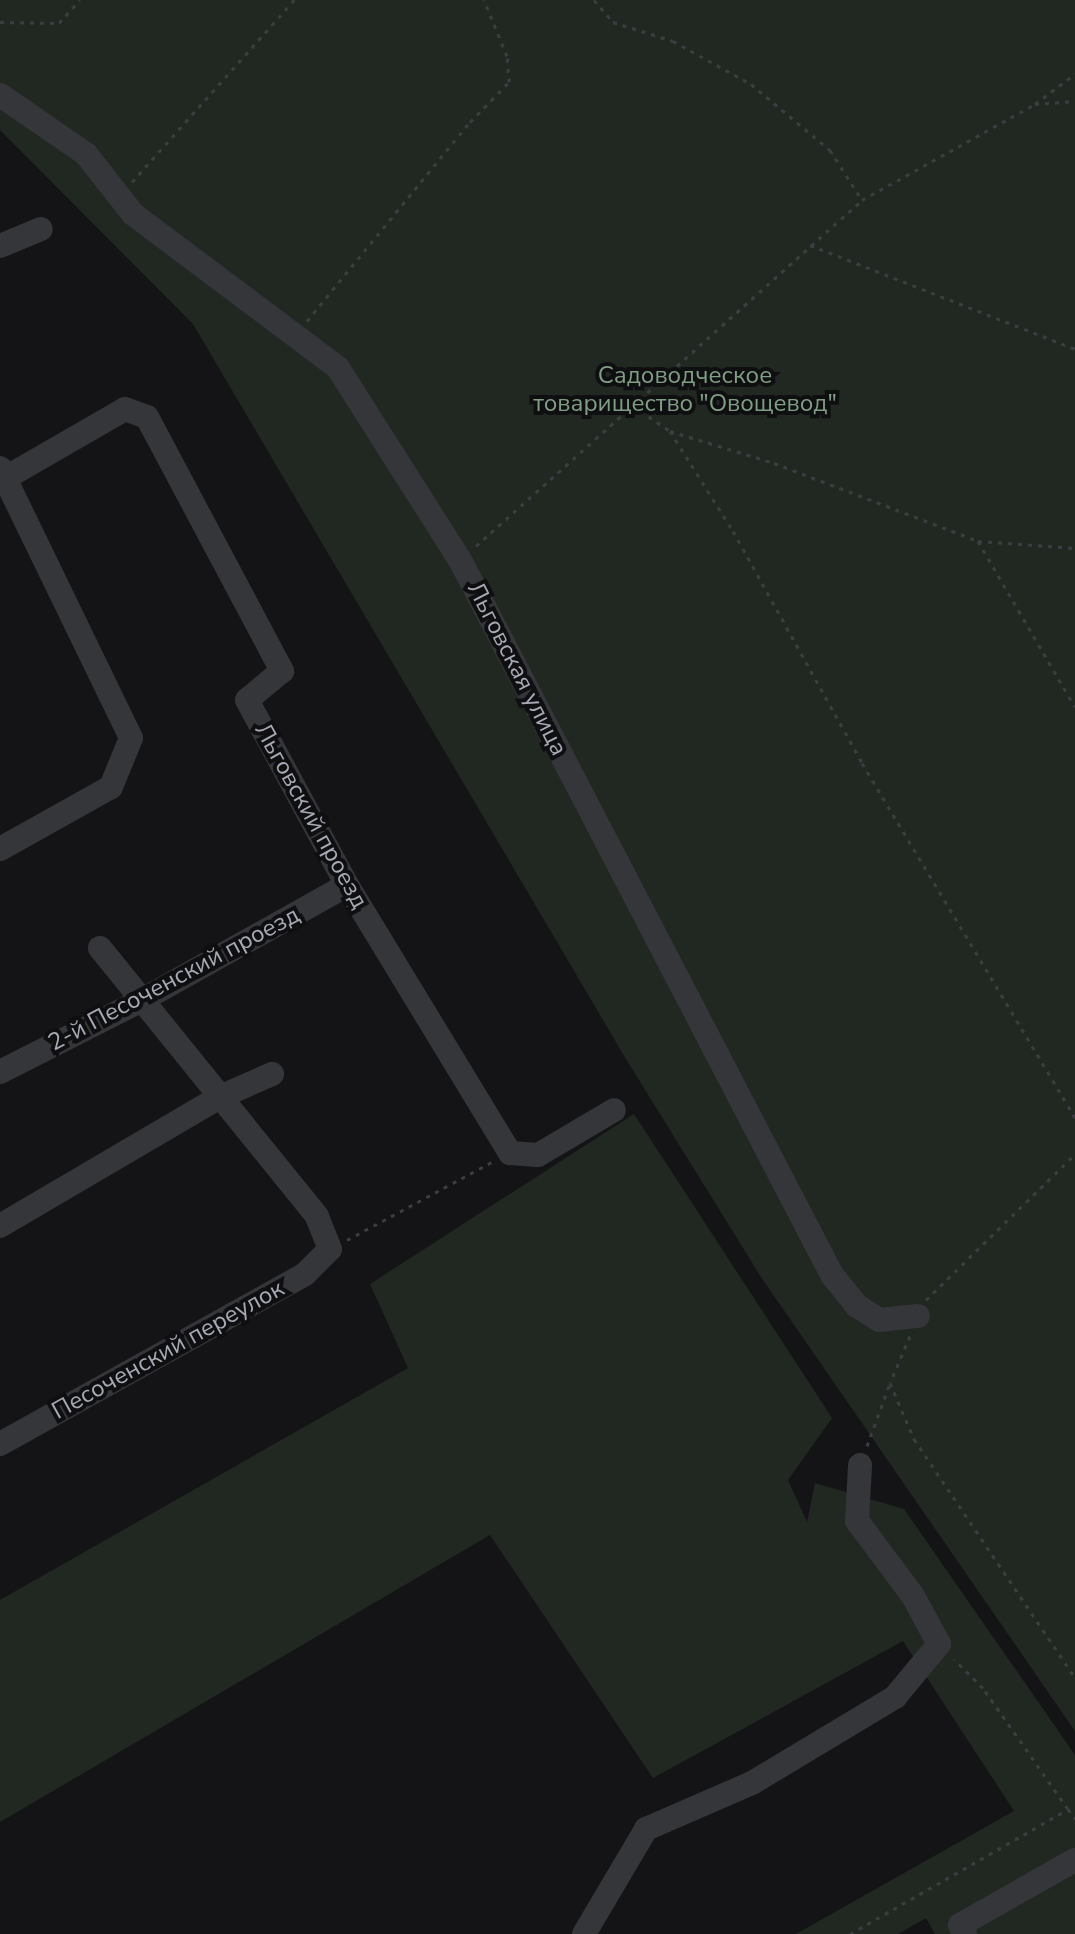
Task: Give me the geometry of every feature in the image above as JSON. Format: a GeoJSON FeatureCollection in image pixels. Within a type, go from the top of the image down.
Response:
{"type":"FeatureCollection","features":[{"type":"Feature","properties":{"kind":"street","name":"Льговская улица"},"geometry":{"type":"LineString","coordinates":[[0,95],[86,154],[133,214],[338,368],[460,560],[832,1275],[857,1306],[879,1320],[918,1316]]}},
{"type":"Feature","properties":{"kind":"street"},"geometry":{"type":"LineString","coordinates":[[0,246],[41,229]]}},
{"type":"Feature","properties":{"kind":"street","name":"Льговский проезд"},"geometry":{"type":"LineString","coordinates":[[2,476],[125,409],[147,417],[159,433],[282,671],[247,700],[347,885],[510,1153]]}},
{"type":"Feature","properties":{"kind":"street"},"geometry":{"type":"LineString","coordinates":[[2,476],[131,738],[111,787],[4,838]]}},
{"type":"Feature","properties":{"kind":"street","name":"2-й Песоченский проезд"},"geometry":{"type":"LineString","coordinates":[[0,1072],[142,1000],[347,885]]}},
{"type":"Feature","properties":{"kind":"street"},"geometry":{"type":"LineString","coordinates":[[100,948],[317,1216],[330,1249]]}},
{"type":"Feature","properties":{"kind":"street"},"geometry":{"type":"LineString","coordinates":[[0,1226],[220,1097],[272,1074]]}},
{"type":"Feature","properties":{"kind":"street"},"geometry":{"type":"LineString","coordinates":[[510,1153],[538,1155],[614,1110]]}},
{"type":"Feature","properties":{"kind":"street","name":"Песоченский переулок"},"geometry":{"type":"LineString","coordinates":[[0,1444],[305,1274],[330,1249]]}},
{"type":"Feature","properties":{"kind":"street"},"geometry":{"type":"LineString","coordinates":[[584,1934],[646,1829],[752,1783],[895,1697],[939,1644],[913,1596],[857,1521],[860,1465]]}},
{"type":"Feature","properties":{"kind":"street"},"geometry":{"type":"LineString","coordinates":[[965,1934],[960,1925],[1075,1860]]}},
{"type":"Feature","properties":{"kind":"path"},"geometry":{"type":"LineString","coordinates":[[0,22],[59,23],[80,0]]}},
{"type":"Feature","properties":{"kind":"path"},"geometry":{"type":"LineString","coordinates":[[120,198],[294,0]]}},
{"type":"Feature","properties":{"kind":"path"},"geometry":{"type":"LineString","coordinates":[[296,337],[383,224],[509,82],[507,56],[484,0]]}},
{"type":"Feature","properties":{"kind":"path"},"geometry":{"type":"LineString","coordinates":[[594,0],[613,22],[673,41],[751,84],[830,150],[862,200]]}},
{"type":"Feature","properties":{"kind":"path"},"geometry":{"type":"LineString","coordinates":[[460,560],[862,200],[1035,104],[1075,74]]}},
{"type":"Feature","properties":{"kind":"path"},"geometry":{"type":"LineString","coordinates":[[1035,104],[1075,101]]}},
{"type":"Feature","properties":{"kind":"path"},"geometry":{"type":"LineString","coordinates":[[810,245],[1075,349]]}},
{"type":"Feature","properties":{"kind":"path"},"geometry":{"type":"LineString","coordinates":[[632,405],[670,431],[774,463],[978,541],[1075,548]]}},
{"type":"Feature","properties":{"kind":"path"},"geometry":{"type":"LineString","coordinates":[[670,431],[1075,1118]]}},
{"type":"Feature","properties":{"kind":"path"},"geometry":{"type":"LineString","coordinates":[[978,541],[1075,707]]}},
{"type":"Feature","properties":{"kind":"path"},"geometry":{"type":"LineString","coordinates":[[330,1249],[510,1153]]}},
{"type":"Feature","properties":{"kind":"path"},"geometry":{"type":"LineString","coordinates":[[860,1465],[923,1302],[1075,1154]]}},
{"type":"Feature","properties":{"kind":"path"},"geometry":{"type":"LineString","coordinates":[[890,1383],[914,1439],[1075,1678]]}},
{"type":"Feature","properties":{"kind":"path"},"geometry":{"type":"LineString","coordinates":[[939,1644],[983,1688],[1075,1819]]}},
{"type":"Feature","properties":{"kind":"path"},"geometry":{"type":"LineString","coordinates":[[850,1934],[1068,1809]]}},
{"type":"Feature","properties":{"kind":"green space","name":"Садоводческое товарищество \"Овощевод\""},"geometry":{"type":"Polygon","coordinates":[[[0,0],[1075,0],[1075,1731],[761,1277],[626,1059],[193,324],[0,130],[0,0]]]}},
{"type":"Feature","properties":{"kind":"green space"},"geometry":{"type":"Polygon","coordinates":[[[634,1114],[832,1418],[788,1480],[807,1522],[815,1483],[904,1509],[1075,1755],[1075,1934],[935,1934],[926,1918],[898,1934],[796,1934],[1014,1811],[903,1641],[653,1778],[490,1535],[0,1822],[0,1600],[408,1368],[370,1284],[634,1114]]]}}]}
